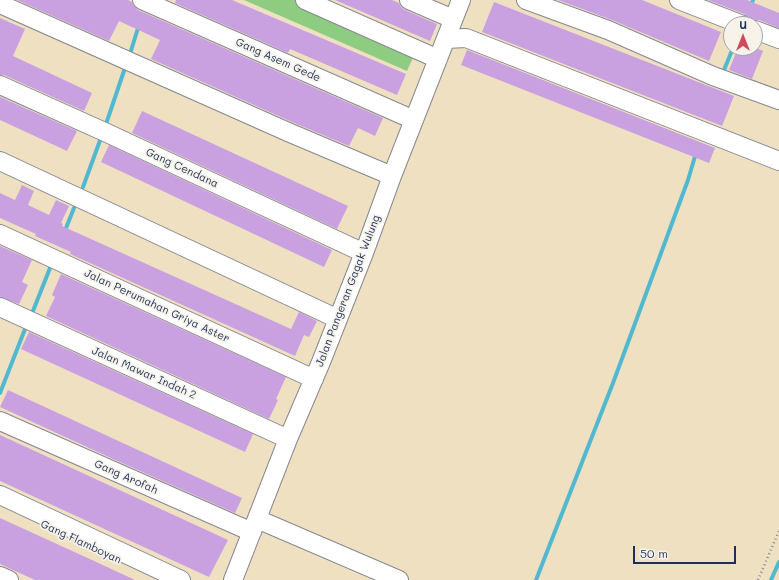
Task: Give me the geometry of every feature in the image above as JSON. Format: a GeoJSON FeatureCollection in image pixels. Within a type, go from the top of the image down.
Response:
{"type":"FeatureCollection","features":[{"type":"Feature","properties":{"kind":"street"},"geometry":{"type":"LineString","coordinates":[[305,0],[438,59]]}},
{"type":"Feature","properties":{"kind":"street"},"geometry":{"type":"LineString","coordinates":[[409,0],[453,19]]}},
{"type":"Feature","properties":{"kind":"street","name":"Jalan Pangeran Gagak Wulung"},"geometry":{"type":"LineString","coordinates":[[233,580],[288,439],[314,379],[364,253],[392,176],[461,0]]}},
{"type":"Feature","properties":{"kind":"street"},"geometry":{"type":"LineString","coordinates":[[526,0],[608,30],[721,79],[779,100]]}},
{"type":"Feature","properties":{"kind":"street"},"geometry":{"type":"LineString","coordinates":[[679,0],[723,17]]}},
{"type":"Feature","properties":{"kind":"street","name":"Gang Asem Gede"},"geometry":{"type":"LineString","coordinates":[[153,2],[416,116]]}},
{"type":"Feature","properties":{"kind":"street"},"geometry":{"type":"LineString","coordinates":[[0,4],[288,132],[392,176]]}},
{"type":"Feature","properties":{"kind":"street"},"geometry":{"type":"LineString","coordinates":[[763,33],[779,39]]}},
{"type":"Feature","properties":{"kind":"street"},"geometry":{"type":"LineString","coordinates":[[446,39],[466,38],[779,161]]}},
{"type":"Feature","properties":{"kind":"street","name":"Gang Cendana"},"geometry":{"type":"LineString","coordinates":[[0,85],[102,130],[364,253]]}},
{"type":"Feature","properties":{"kind":"street"},"geometry":{"type":"LineString","coordinates":[[0,161],[338,319]]}},
{"type":"Feature","properties":{"kind":"street","name":"Jalan Perumahan Griya Aster"},"geometry":{"type":"LineString","coordinates":[[0,234],[314,379]]}},
{"type":"Feature","properties":{"kind":"street","name":"Jalan Mawar Indah 2"},"geometry":{"type":"LineString","coordinates":[[0,307],[288,439]]}},
{"type":"Feature","properties":{"kind":"street","name":"Gang Arofah"},"geometry":{"type":"LineString","coordinates":[[0,421],[254,526],[399,580]]}},
{"type":"Feature","properties":{"kind":"street"},"geometry":{"type":"LineString","coordinates":[[0,495],[182,580]]}},
{"type":"Feature","properties":{"kind":"street","name":"Gang Flamboyan"},"geometry":{"type":"LineString","coordinates":[[0,504],[162,580]]}},
{"type":"Feature","properties":{"kind":"street"},"geometry":{"type":"LineString","coordinates":[[0,576],[10,580]]}},
{"type":"Feature","properties":{"kind":"path"},"geometry":{"type":"LineString","coordinates":[[758,580],[779,531]]}},
{"type":"Feature","properties":{"kind":"green space"},"geometry":{"type":"Polygon","coordinates":[[[244,0],[295,0],[415,53],[407,71],[244,0]]]}},
{"type":"Feature","properties":{"kind":"building"},"geometry":{"type":"Polygon","coordinates":[[[17,0],[128,0],[132,2],[138,10],[383,118],[375,136],[358,128],[349,146],[151,59],[160,40],[119,21],[109,41],[17,0]]]}},
{"type":"Feature","properties":{"kind":"building"},"geometry":{"type":"Polygon","coordinates":[[[176,0],[232,0],[406,74],[397,95],[290,49],[288,53],[175,3],[176,0]]]}},
{"type":"Feature","properties":{"kind":"building"},"geometry":{"type":"Polygon","coordinates":[[[335,0],[392,0],[399,3],[405,10],[437,24],[430,41],[335,0]]]}},
{"type":"Feature","properties":{"kind":"building"},"geometry":{"type":"Polygon","coordinates":[[[558,0],[642,0],[721,32],[709,61],[612,20],[558,0]]]}},
{"type":"Feature","properties":{"kind":"building"},"geometry":{"type":"Polygon","coordinates":[[[708,0],[747,0],[779,13],[779,28],[763,22],[763,16],[747,16],[708,0]]]}},
{"type":"Feature","properties":{"kind":"building"},"geometry":{"type":"Polygon","coordinates":[[[494,2],[734,96],[722,126],[482,32],[494,2]]]}},
{"type":"Feature","properties":{"kind":"building"},"geometry":{"type":"Polygon","coordinates":[[[0,18],[25,29],[13,56],[92,93],[84,111],[4,75],[0,75],[0,18]]]}},
{"type":"Feature","properties":{"kind":"building"},"geometry":{"type":"Polygon","coordinates":[[[467,50],[715,148],[709,163],[461,65],[467,50]]]}},
{"type":"Feature","properties":{"kind":"building"},"geometry":{"type":"Polygon","coordinates":[[[735,56],[761,56],[752,79],[729,70],[735,56]]]}},
{"type":"Feature","properties":{"kind":"building"},"geometry":{"type":"Polygon","coordinates":[[[0,97],[77,131],[67,151],[0,120],[0,97]]]}},
{"type":"Feature","properties":{"kind":"building"},"geometry":{"type":"Polygon","coordinates":[[[142,111],[348,206],[337,229],[132,133],[142,111]]]}},
{"type":"Feature","properties":{"kind":"building"},"geometry":{"type":"Polygon","coordinates":[[[109,145],[332,250],[324,267],[101,162],[109,145]]]}},
{"type":"Feature","properties":{"kind":"building"},"geometry":{"type":"Polygon","coordinates":[[[22,185],[34,191],[28,205],[49,215],[56,200],[69,206],[61,223],[63,224],[62,226],[291,329],[299,312],[317,321],[309,337],[304,335],[295,356],[70,254],[71,252],[35,236],[36,234],[0,218],[0,193],[15,200],[22,185]]]}},
{"type":"Feature","properties":{"kind":"building"},"geometry":{"type":"Polygon","coordinates":[[[0,246],[32,260],[22,282],[28,285],[19,304],[0,297],[0,246]]]}},
{"type":"Feature","properties":{"kind":"building"},"geometry":{"type":"Polygon","coordinates":[[[61,274],[286,377],[276,399],[278,400],[269,419],[46,316],[55,297],[52,295],[61,274]]]}},
{"type":"Feature","properties":{"kind":"building"},"geometry":{"type":"Polygon","coordinates":[[[29,332],[253,434],[245,452],[21,349],[29,332]]]}},
{"type":"Feature","properties":{"kind":"building"},"geometry":{"type":"Polygon","coordinates":[[[8,390],[242,498],[235,513],[0,407],[8,390]]]}},
{"type":"Feature","properties":{"kind":"building"},"geometry":{"type":"Polygon","coordinates":[[[0,435],[228,540],[209,577],[0,481],[0,435]]]}},
{"type":"Feature","properties":{"kind":"building"},"geometry":{"type":"Polygon","coordinates":[[[0,518],[135,580],[35,580],[0,564],[0,518]]]}},
{"type":"Feature","properties":{"kind":"waterway"},"geometry":{"type":"LineString","coordinates":[[746,16],[753,0]]}},
{"type":"Feature","properties":{"kind":"waterway"},"geometry":{"type":"LineString","coordinates":[[129,57],[139,25]]}},
{"type":"Feature","properties":{"kind":"waterway"},"geometry":{"type":"LineString","coordinates":[[722,75],[730,56]]}},
{"type":"Feature","properties":{"kind":"waterway"},"geometry":{"type":"LineString","coordinates":[[105,127],[126,65]]}},
{"type":"Feature","properties":{"kind":"waterway"},"geometry":{"type":"LineString","coordinates":[[83,187],[102,135]]}},
{"type":"Feature","properties":{"kind":"waterway"},"geometry":{"type":"LineString","coordinates":[[536,580],[613,383],[688,180],[696,153]]}},
{"type":"Feature","properties":{"kind":"waterway"},"geometry":{"type":"LineString","coordinates":[[64,233],[74,208]]}},
{"type":"Feature","properties":{"kind":"waterway"},"geometry":{"type":"LineString","coordinates":[[31,316],[52,263]]}},
{"type":"Feature","properties":{"kind":"waterway"},"geometry":{"type":"LineString","coordinates":[[0,393],[27,324]]}},
{"type":"Feature","properties":{"kind":"waterway"},"geometry":{"type":"LineString","coordinates":[[771,580],[779,562]]}}]}
